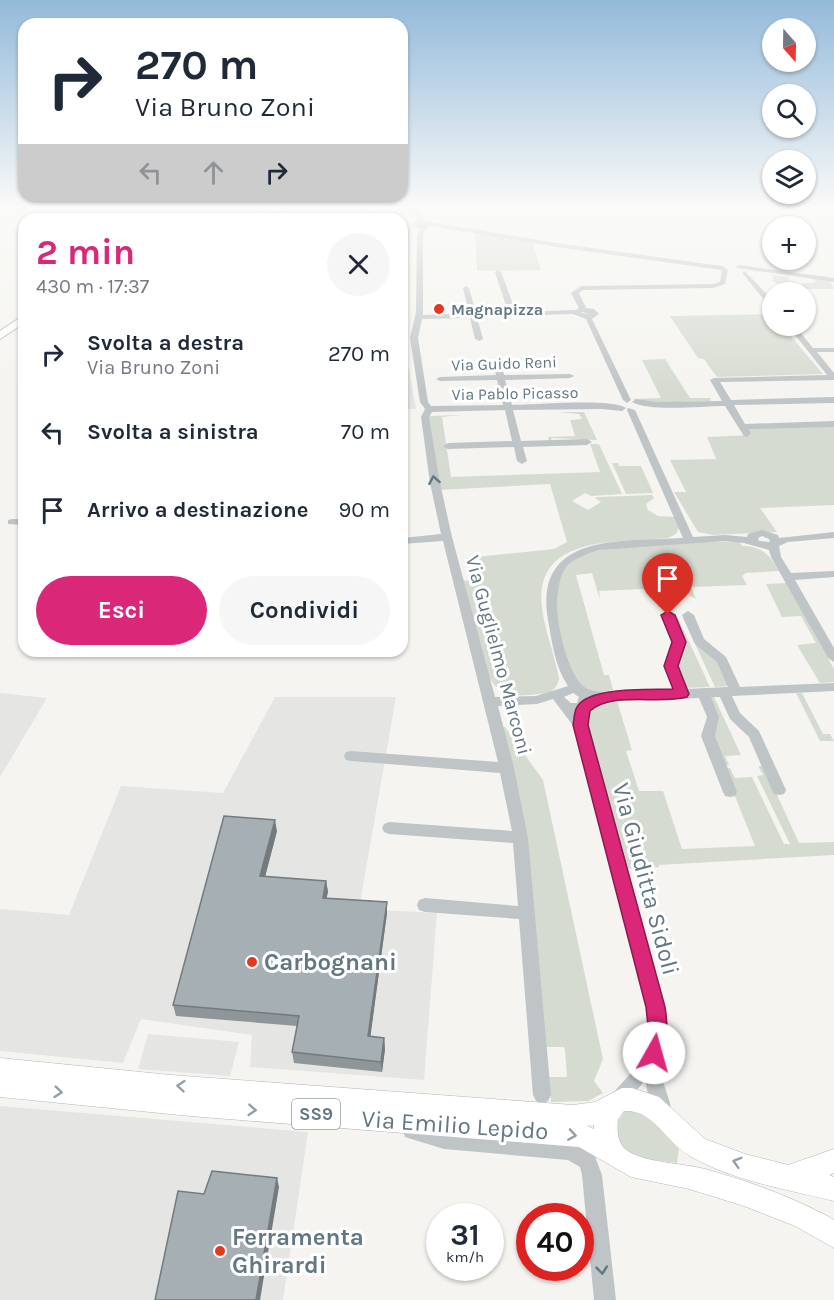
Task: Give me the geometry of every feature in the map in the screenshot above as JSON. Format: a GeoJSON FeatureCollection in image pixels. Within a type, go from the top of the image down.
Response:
{"type":"FeatureCollection","features":[{"type":"Feature","properties":{"kind":"highway"},"geometry":{"type":"LineString","coordinates":[[0,326],[18,313]]}},
{"type":"Feature","properties":{"kind":"highway"},"geometry":{"type":"LineString","coordinates":[[0,336],[18,322]]}},
{"type":"Feature","properties":{"kind":"main road","name":"Via Emilio Lepido"},"geometry":{"type":"LineString","coordinates":[[0,1069],[203,1088],[573,1117],[596,1113],[626,1099],[642,1101],[659,1112],[676,1131],[707,1152],[834,1189]]}},
{"type":"Feature","properties":{"kind":"main road","name":"Via Emilio Lepido"},"geometry":{"type":"LineString","coordinates":[[0,1086],[190,1105],[575,1134],[592,1140],[621,1160],[748,1196],[806,1218],[834,1235]]}},
{"type":"Feature","properties":{"kind":"main road"},"geometry":{"type":"LineString","coordinates":[[614,1105],[606,1116],[604,1131],[610,1147],[621,1160]]}},
{"type":"Feature","properties":{"kind":"main road","name":"Via Emilio Lepido"},"geometry":{"type":"LineString","coordinates":[[781,1174],[801,1174],[834,1161]]}},
{"type":"Feature","properties":{"kind":"street","name":"Via Guglielmo Marconi"},"geometry":{"type":"LineString","coordinates":[[416,269],[420,317],[414,338],[424,402],[429,409],[425,417],[435,483],[507,768],[521,838],[542,1095]]}},
{"type":"Feature","properties":{"kind":"street"},"geometry":{"type":"LineString","coordinates":[[720,269],[742,273],[761,272],[834,280]]}},
{"type":"Feature","properties":{"kind":"street"},"geometry":{"type":"LineString","coordinates":[[725,270],[742,273],[762,294]]}},
{"type":"Feature","properties":{"kind":"street"},"geometry":{"type":"LineString","coordinates":[[691,541],[685,534],[683,523],[575,293],[581,288],[713,286],[723,283],[725,270]]}},
{"type":"Feature","properties":{"kind":"street"},"geometry":{"type":"LineString","coordinates":[[498,272],[513,315]]}},
{"type":"Feature","properties":{"kind":"street"},"geometry":{"type":"LineString","coordinates":[[466,288],[479,339]]}},
{"type":"Feature","properties":{"kind":"street"},"geometry":{"type":"LineString","coordinates":[[420,317],[584,315]]}},
{"type":"Feature","properties":{"kind":"street"},"geometry":{"type":"LineString","coordinates":[[799,336],[834,377]]}},
{"type":"Feature","properties":{"kind":"street"},"geometry":{"type":"LineString","coordinates":[[811,350],[834,350]]}},
{"type":"Feature","properties":{"kind":"street"},"geometry":{"type":"LineString","coordinates":[[497,364],[522,461]]}},
{"type":"Feature","properties":{"kind":"street","name":"Via Guido Reni"},"geometry":{"type":"LineString","coordinates":[[440,379],[570,376]]}},
{"type":"Feature","properties":{"kind":"street"},"geometry":{"type":"LineString","coordinates":[[834,377],[714,380],[744,430],[834,424]]}},
{"type":"Feature","properties":{"kind":"street","name":"Via Pablo Picasso"},"geometry":{"type":"LineString","coordinates":[[429,409],[832,400]]}},
{"type":"Feature","properties":{"kind":"street"},"geometry":{"type":"LineString","coordinates":[[448,446],[586,442]]}},
{"type":"Feature","properties":{"kind":"street"},"geometry":{"type":"LineString","coordinates":[[12,522],[18,522]]}},
{"type":"Feature","properties":{"kind":"street"},"geometry":{"type":"LineString","coordinates":[[683,523],[696,535],[708,540]]}},
{"type":"Feature","properties":{"kind":"street"},"geometry":{"type":"LineString","coordinates":[[668,542],[680,535],[683,523]]}},
{"type":"Feature","properties":{"kind":"street"},"geometry":{"type":"LineString","coordinates":[[583,698],[566,672],[549,605],[551,587],[562,565],[577,554],[600,546],[731,539],[765,541],[834,535]]}},
{"type":"Feature","properties":{"kind":"street"},"geometry":{"type":"LineString","coordinates":[[408,540],[447,537]]}},
{"type":"Feature","properties":{"kind":"street"},"geometry":{"type":"LineString","coordinates":[[765,541],[834,657]]}},
{"type":"Feature","properties":{"kind":"street"},"geometry":{"type":"LineString","coordinates":[[788,577],[830,575],[834,588]]}},
{"type":"Feature","properties":{"kind":"street"},"geometry":{"type":"LineString","coordinates":[[668,615],[679,642],[671,666],[681,694]]}},
{"type":"Feature","properties":{"kind":"street"},"geometry":{"type":"LineString","coordinates":[[688,615],[699,641],[722,660],[735,716],[754,734],[779,790]]}},
{"type":"Feature","properties":{"kind":"street"},"geometry":{"type":"LineString","coordinates":[[565,706],[559,700],[566,672]]}},
{"type":"Feature","properties":{"kind":"street"},"geometry":{"type":"LineString","coordinates":[[537,700],[570,688],[583,698],[834,687]]}},
{"type":"Feature","properties":{"kind":"street"},"geometry":{"type":"LineString","coordinates":[[703,693],[712,717],[708,736],[730,792]]}},
{"type":"Feature","properties":{"kind":"street"},"geometry":{"type":"LineString","coordinates":[[490,702],[537,700],[575,709],[583,698]]}},
{"type":"Feature","properties":{"kind":"street","name":"Via Giuditta Sidoli"},"geometry":{"type":"LineString","coordinates":[[583,698],[580,726],[656,1007],[658,1026],[654,1046],[655,1090],[666,1116],[676,1131]]}},
{"type":"Feature","properties":{"kind":"street","name":"Via Giuditta Sidoli"},"geometry":{"type":"LineString","coordinates":[[565,706],[580,726]]}},
{"type":"Feature","properties":{"kind":"street"},"geometry":{"type":"LineString","coordinates":[[351,756],[507,768]]}},
{"type":"Feature","properties":{"kind":"street"},"geometry":{"type":"LineString","coordinates":[[389,828],[521,838]]}},
{"type":"Feature","properties":{"kind":"street"},"geometry":{"type":"LineString","coordinates":[[425,905],[526,913]]}},
{"type":"Feature","properties":{"kind":"street","name":"Via Giuditta Sidoli"},"geometry":{"type":"LineString","coordinates":[[614,1105],[636,1079],[645,1057],[654,1046]]}},
{"type":"Feature","properties":{"kind":"street"},"geometry":{"type":"LineString","coordinates":[[374,1119],[439,1139],[554,1148],[582,1156],[589,1163],[592,1175],[605,1300]]}},
{"type":"Feature","properties":{"kind":"shaded area"},"geometry":{"type":"Polygon","coordinates":[[[477,269],[541,270],[477,271],[477,269]]]}},
{"type":"Feature","properties":{"kind":"shaded area"},"geometry":{"type":"Polygon","coordinates":[[[773,275],[790,277],[787,279],[795,282],[774,282],[773,275]]]}},
{"type":"Feature","properties":{"kind":"shaded area"},"geometry":{"type":"Polygon","coordinates":[[[812,279],[830,281],[834,289],[816,289],[816,282],[812,279]]]}},
{"type":"Feature","properties":{"kind":"shaded area"},"geometry":{"type":"Polygon","coordinates":[[[762,314],[762,336],[791,336],[823,374],[717,377],[704,359],[698,358],[670,316],[762,314]]]}},
{"type":"Feature","properties":{"kind":"shaded area"},"geometry":{"type":"Polygon","coordinates":[[[665,359],[690,398],[710,398],[711,401],[641,403],[633,399],[661,398],[642,360],[665,359]]]}},
{"type":"Feature","properties":{"kind":"shaded area"},"geometry":{"type":"Polygon","coordinates":[[[408,369],[409,369],[416,409],[408,409],[408,369]]]}},
{"type":"Feature","properties":{"kind":"shaded area"},"geometry":{"type":"Polygon","coordinates":[[[558,412],[584,412],[597,440],[551,438],[552,441],[549,441],[548,437],[575,436],[570,420],[582,419],[579,414],[558,412]]]}},
{"type":"Feature","properties":{"kind":"shaded area"},"geometry":{"type":"Polygon","coordinates":[[[461,415],[442,417],[451,477],[600,472],[590,444],[599,444],[622,494],[591,496],[585,493],[572,501],[588,510],[601,502],[595,498],[599,497],[652,495],[654,498],[646,504],[648,510],[658,516],[675,517],[679,528],[676,534],[668,538],[627,540],[584,547],[566,554],[551,566],[543,584],[542,608],[559,679],[554,689],[546,693],[510,694],[498,688],[491,680],[481,658],[469,604],[461,581],[472,580],[466,558],[554,549],[567,542],[550,484],[440,490],[427,421],[429,416],[461,415]]]}},
{"type":"Feature","properties":{"kind":"shaded area"},"geometry":{"type":"Polygon","coordinates":[[[834,426],[834,505],[760,508],[777,532],[713,535],[698,532],[674,492],[686,492],[670,460],[716,459],[707,437],[751,435],[747,428],[834,426]]]}},
{"type":"Feature","properties":{"kind":"shaded area"},"geometry":{"type":"Polygon","coordinates":[[[612,463],[618,463],[619,466],[641,466],[653,493],[626,494],[612,463]]]}},
{"type":"Feature","properties":{"kind":"shaded area"},"geometry":{"type":"Polygon","coordinates":[[[739,541],[742,546],[765,552],[779,571],[746,573],[742,576],[747,585],[691,587],[696,599],[677,589],[655,592],[643,589],[599,591],[600,600],[592,573],[576,575],[604,675],[609,675],[613,690],[609,690],[609,693],[585,688],[571,674],[556,616],[555,592],[563,570],[572,561],[585,554],[627,546],[739,541]]]}},
{"type":"Feature","properties":{"kind":"shaded area"},"geometry":{"type":"Polygon","coordinates":[[[786,583],[834,669],[834,682],[820,683],[797,645],[816,643],[801,616],[782,617],[766,584],[786,583]]]}},
{"type":"Feature","properties":{"kind":"shaded area"},"geometry":{"type":"Polygon","coordinates":[[[672,618],[678,618],[710,687],[683,688],[674,666],[672,618]]]}},
{"type":"Feature","properties":{"kind":"shaded area"},"geometry":{"type":"Polygon","coordinates":[[[683,618],[686,618],[719,662],[730,686],[715,687],[683,618]]]}},
{"type":"Feature","properties":{"kind":"shaded area"},"geometry":{"type":"Polygon","coordinates":[[[0,693],[47,698],[0,777],[0,693]]]}},
{"type":"Feature","properties":{"kind":"shaded area"},"geometry":{"type":"Polygon","coordinates":[[[796,693],[802,693],[823,734],[830,734],[834,741],[820,741],[796,693]]]}},
{"type":"Feature","properties":{"kind":"shaded area"},"geometry":{"type":"Polygon","coordinates":[[[275,697],[396,697],[359,909],[437,913],[424,1080],[250,1067],[252,1035],[141,1019],[123,1063],[0,1051],[0,909],[69,915],[121,786],[223,793],[275,697]]]}},
{"type":"Feature","properties":{"kind":"shaded area"},"geometry":{"type":"Polygon","coordinates":[[[708,697],[714,697],[741,755],[725,756],[729,765],[723,766],[712,736],[708,697]]]}},
{"type":"Feature","properties":{"kind":"shaded area"},"geometry":{"type":"Polygon","coordinates":[[[617,701],[632,750],[626,751],[639,791],[663,791],[682,849],[755,846],[724,769],[730,768],[735,778],[752,777],[784,844],[790,844],[757,776],[763,775],[758,766],[764,766],[799,843],[834,842],[834,855],[625,869],[586,728],[588,728],[590,710],[598,704],[617,701]]]}},
{"type":"Feature","properties":{"kind":"shaded area"},"geometry":{"type":"Polygon","coordinates":[[[505,727],[543,780],[603,1059],[594,1081],[603,1093],[588,1101],[551,1102],[548,1077],[567,1077],[565,1050],[564,1047],[545,1047],[499,728],[505,727]]]}},
{"type":"Feature","properties":{"kind":"shaded area"},"geometry":{"type":"Polygon","coordinates":[[[148,1034],[239,1042],[230,1076],[138,1069],[148,1034]]]}},
{"type":"Feature","properties":{"kind":"shaded area"},"geometry":{"type":"Polygon","coordinates":[[[0,1106],[308,1132],[283,1300],[0,1300],[0,1106]]]}},
{"type":"Feature","properties":{"kind":"shaded area"},"geometry":{"type":"Polygon","coordinates":[[[632,1110],[650,1116],[679,1149],[677,1163],[637,1156],[624,1149],[619,1141],[616,1124],[624,1112],[632,1110]]]}},
{"type":"Feature","properties":{"kind":"building"},"geometry":{"type":"Polygon","coordinates":[[[224,816],[275,820],[260,876],[326,881],[323,898],[387,902],[368,1036],[384,1038],[381,1062],[292,1052],[299,1016],[173,1005],[224,816]]]}},
{"type":"Feature","properties":{"kind":"building","name":"Ferramenta Ghirardi"},"geometry":{"type":"Polygon","coordinates":[[[212,1171],[277,1178],[256,1300],[155,1300],[178,1191],[204,1194],[212,1171]]]}},
{"type":"Feature","properties":{"kind":"place","name":"Magnapizza"},"geometry":{"type":"Point","coordinates":[439,309]}},
{"type":"Feature","properties":{"kind":"place","name":"Carbognani"},"geometry":{"type":"Point","coordinates":[252,962]}},
{"type":"Feature","properties":{"kind":"place","name":"Ferramenta Ghirardi"},"geometry":{"type":"Point","coordinates":[220,1251]}},
{"type":"Feature","properties":{"kind":"route"},"geometry":{"type":"LineString","coordinates":[[654,1053],[658,1026],[656,1007],[580,725],[583,708],[592,701],[610,697],[681,694],[671,666],[679,642],[668,615]]}}]}
